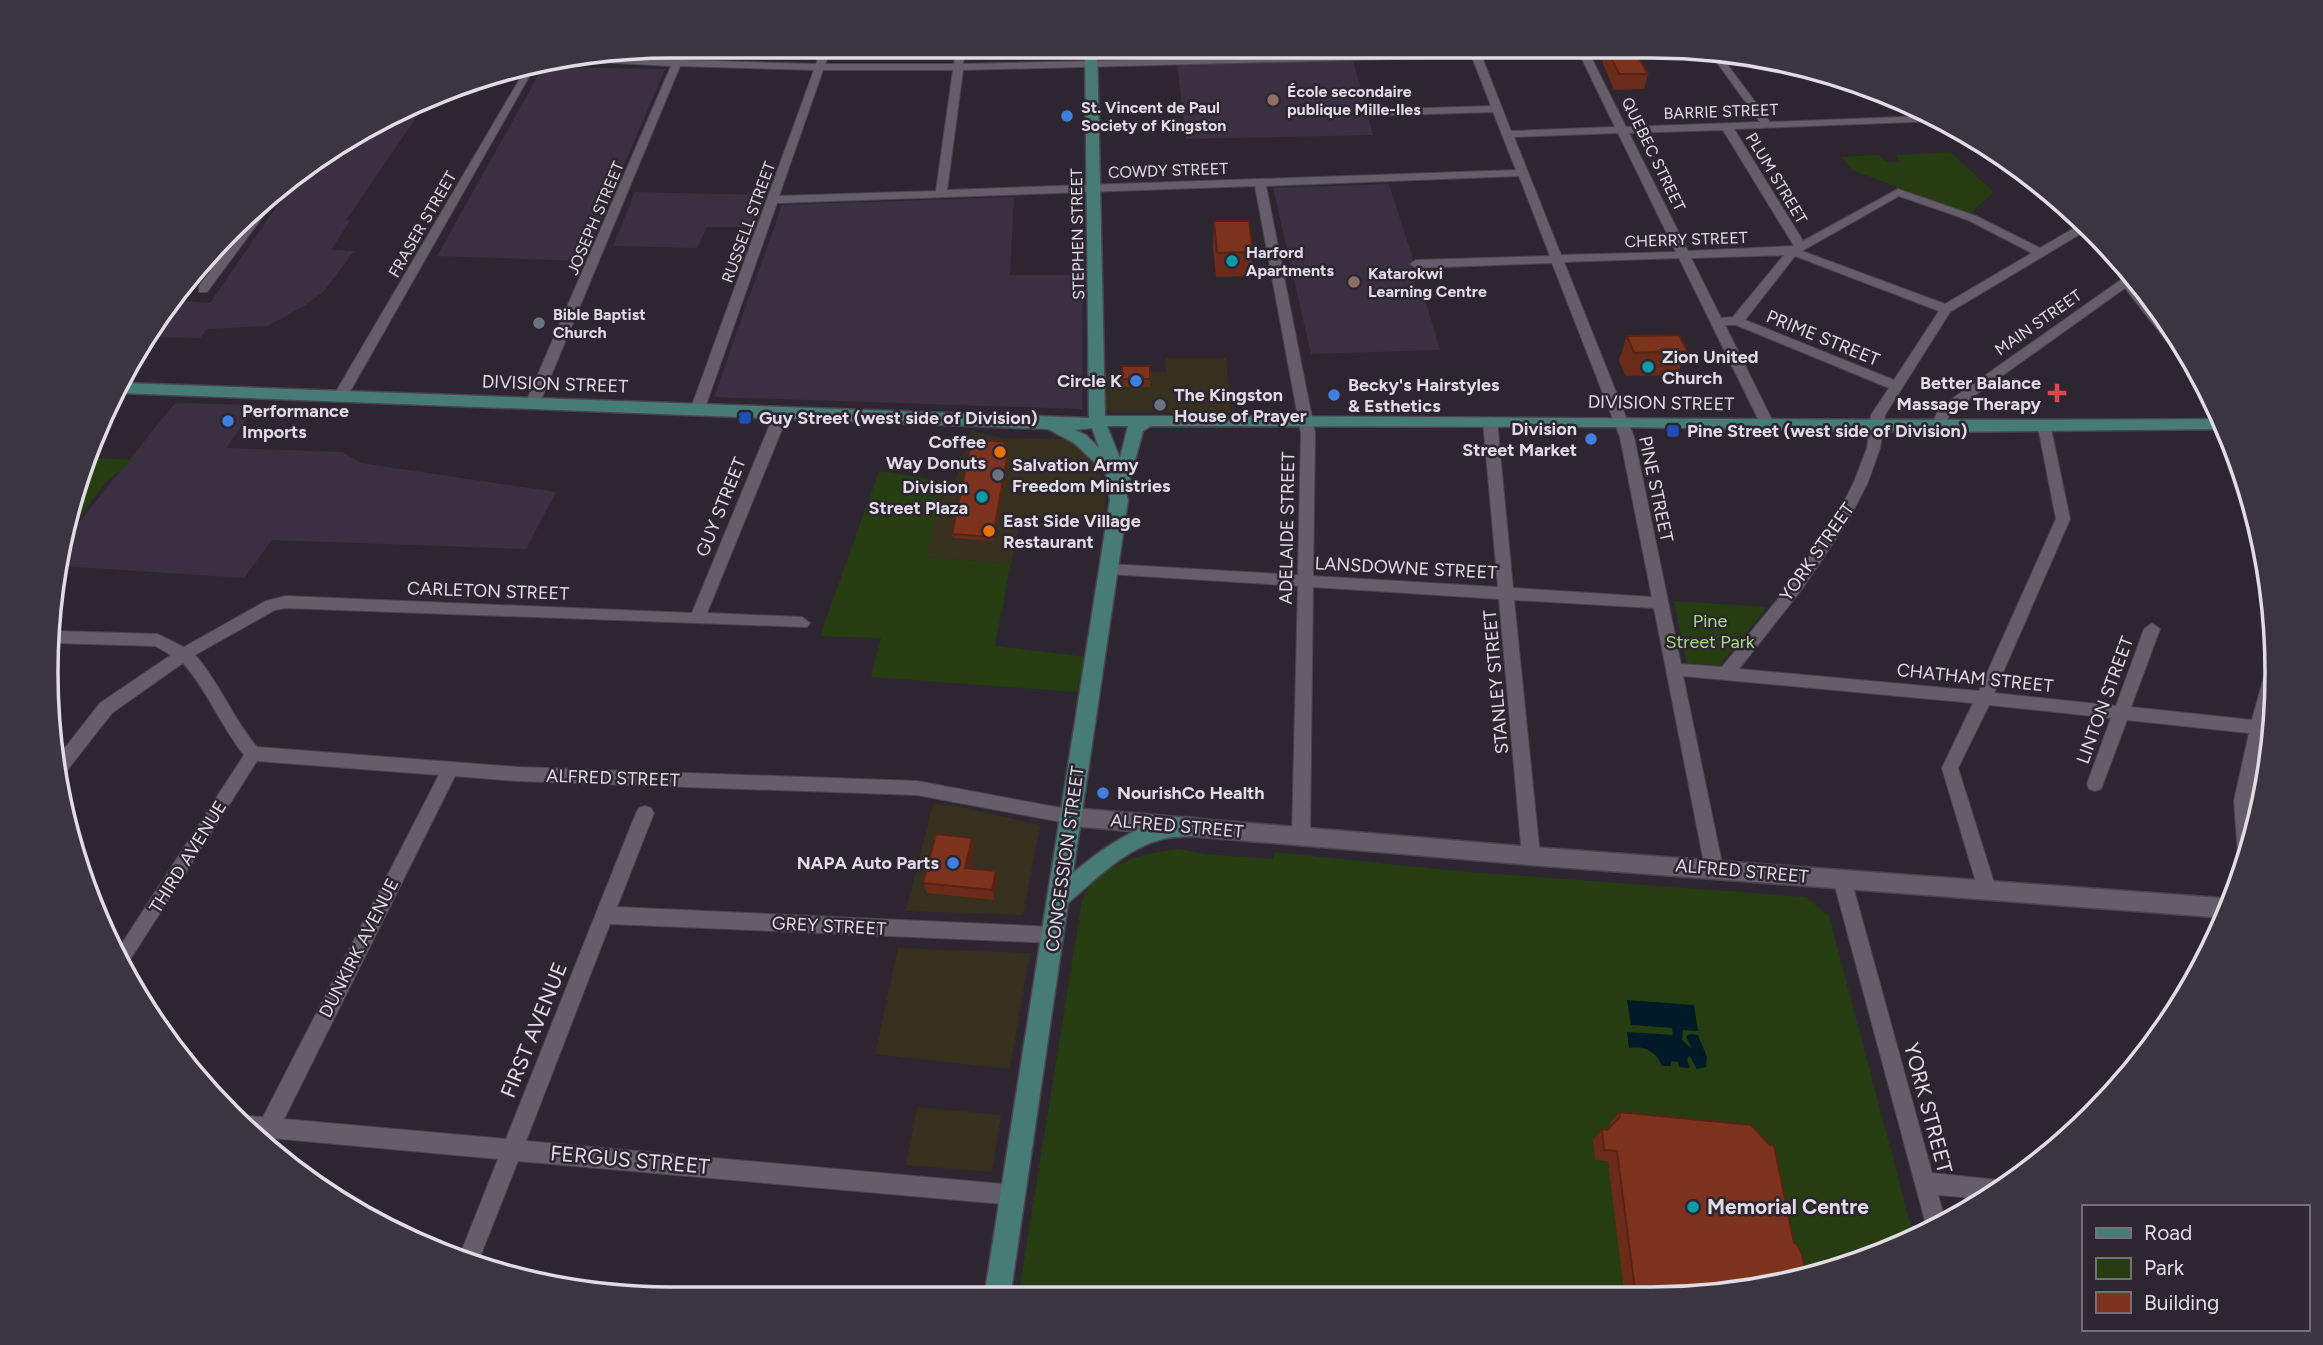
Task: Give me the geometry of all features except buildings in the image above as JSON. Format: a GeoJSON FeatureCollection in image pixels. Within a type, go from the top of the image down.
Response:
{"type":"FeatureCollection","features":[{"type":"Feature","properties":{"kind":"main road","name":"STEPHEN STREET"},"geometry":{"type":"LineString","coordinates":[[1091,58],[1097,421]]}},
{"type":"Feature","properties":{"kind":"main road","name":"DIVISION STREET"},"geometry":{"type":"LineString","coordinates":[[128,388],[986,419],[1017,415],[1083,417],[1097,421],[1490,421],[1938,427],[2212,424]]}},
{"type":"Feature","properties":{"kind":"main road","name":"DIVISION STREET"},"geometry":{"type":"LineString","coordinates":[[986,419],[1001,423],[1084,425],[1097,421]]}},
{"type":"Feature","properties":{"kind":"main road","name":"CONCESSION STREET"},"geometry":{"type":"LineString","coordinates":[[999,1287],[1119,500],[1114,470],[1097,421]]}},
{"type":"Feature","properties":{"kind":"main road"},"geometry":{"type":"LineString","coordinates":[[1119,500],[1135,428],[1148,421]]}},
{"type":"Feature","properties":{"kind":"main road"},"geometry":{"type":"LineString","coordinates":[[1045,424],[1080,439],[1114,470]]}},
{"type":"Feature","properties":{"kind":"main road"},"geometry":{"type":"LineString","coordinates":[[1060,897],[1113,852],[1160,830],[1199,827]]}},
{"type":"Feature","properties":{"kind":"street","name":"JOSEPH STREET"},"geometry":{"type":"LineString","coordinates":[[533,402],[679,58]]}},
{"type":"Feature","properties":{"kind":"street","name":"RUSSELL STREET"},"geometry":{"type":"LineString","coordinates":[[698,408],[822,58]]}},
{"type":"Feature","properties":{"kind":"street"},"geometry":{"type":"LineString","coordinates":[[940,194],[960,58]]}},
{"type":"Feature","properties":{"kind":"street"},"geometry":{"type":"LineString","coordinates":[[607,62],[819,67],[959,67],[1242,58]]}},
{"type":"Feature","properties":{"kind":"street","name":"PINE STREET"},"geometry":{"type":"LineString","coordinates":[[1477,58],[1627,437],[1714,868]]}},
{"type":"Feature","properties":{"kind":"street","name":"QUEBEC STREET"},"geometry":{"type":"LineString","coordinates":[[1586,58],[1767,424]]}},
{"type":"Feature","properties":{"kind":"street"},"geometry":{"type":"LineString","coordinates":[[1720,62],[1767,125]]}},
{"type":"Feature","properties":{"kind":"street","name":"FRASER STREET"},"geometry":{"type":"LineString","coordinates":[[341,395],[526,76]]}},
{"type":"Feature","properties":{"kind":"street"},"geometry":{"type":"LineString","coordinates":[[1366,113],[1498,109]]}},
{"type":"Feature","properties":{"kind":"street","name":"BARRIE STREET"},"geometry":{"type":"LineString","coordinates":[[1508,134],[1921,120]]}},
{"type":"Feature","properties":{"kind":"street","name":"PLUM STREET"},"geometry":{"type":"LineString","coordinates":[[1727,127],[1797,249]]}},
{"type":"Feature","properties":{"kind":"street","name":"COWDY STREET"},"geometry":{"type":"LineString","coordinates":[[773,200],[1523,173]]}},
{"type":"Feature","properties":{"kind":"street","name":"ADELAIDE STREET"},"geometry":{"type":"LineString","coordinates":[[1261,183],[1306,422],[1301,836]]}},
{"type":"Feature","properties":{"kind":"street"},"geometry":{"type":"LineString","coordinates":[[1718,322],[1737,321],[1797,249],[1898,192],[1972,218],[2042,254]]}},
{"type":"Feature","properties":{"kind":"street"},"geometry":{"type":"LineString","coordinates":[[203,289],[249,227]]}},
{"type":"Feature","properties":{"kind":"street","name":"YORK STREET"},"geometry":{"type":"LineString","coordinates":[[1726,673],[1801,578],[1854,501],[1878,435],[1878,415],[1946,309],[2078,232]]}},
{"type":"Feature","properties":{"kind":"street","name":"CHERRY STREET"},"geometry":{"type":"LineString","coordinates":[[1416,264],[1797,249],[1946,309]]}},
{"type":"Feature","properties":{"kind":"street","name":"MAIN STREET"},"geometry":{"type":"LineString","coordinates":[[1938,427],[1944,411],[2126,283]]}},
{"type":"Feature","properties":{"kind":"street","name":"PRIME STREET"},"geometry":{"type":"LineString","coordinates":[[1737,321],[1896,386]]}},
{"type":"Feature","properties":{"kind":"street","name":"GUY STREET"},"geometry":{"type":"LineString","coordinates":[[697,618],[782,412]]}},
{"type":"Feature","properties":{"kind":"street","name":"STANLEY STREET"},"geometry":{"type":"LineString","coordinates":[[1490,421],[1531,856]]}},
{"type":"Feature","properties":{"kind":"street"},"geometry":{"type":"LineString","coordinates":[[1987,889],[1950,768],[2063,519],[2045,427]]}},
{"type":"Feature","properties":{"kind":"street","name":"LANSDOWNE STREET"},"geometry":{"type":"LineString","coordinates":[[1108,569],[1661,603]]}},
{"type":"Feature","properties":{"kind":"street","name":"CARLETON STREET"},"geometry":{"type":"LineString","coordinates":[[65,762],[106,708],[184,654],[250,615],[271,605],[286,602],[802,623]]}},
{"type":"Feature","properties":{"kind":"street","name":"LINTON STREET"},"geometry":{"type":"LineString","coordinates":[[2095,784],[2152,629]]}},
{"type":"Feature","properties":{"kind":"street"},"geometry":{"type":"LineString","coordinates":[[59,637],[157,640],[184,654],[206,678],[239,737],[253,754]]}},
{"type":"Feature","properties":{"kind":"street","name":"CHATHAM STREET"},"geometry":{"type":"LineString","coordinates":[[1673,669],[1984,698],[2262,729]]}},
{"type":"Feature","properties":{"kind":"street"},"geometry":{"type":"LineString","coordinates":[[2245,826],[2244,801],[2261,743]]}},
{"type":"Feature","properties":{"kind":"street","name":"ALFRED STREET"},"geometry":{"type":"LineString","coordinates":[[253,754],[450,770],[728,783],[917,788],[1072,817],[1531,856],[2218,907]]}},
{"type":"Feature","properties":{"kind":"street","name":"THIRD AVENUE"},"geometry":{"type":"LineString","coordinates":[[126,953],[253,754]]}},
{"type":"Feature","properties":{"kind":"street","name":"DUNKIRK AVENUE"},"geometry":{"type":"LineString","coordinates":[[268,1127],[450,770]]}},
{"type":"Feature","properties":{"kind":"street","name":"FIRST AVENUE"},"geometry":{"type":"LineString","coordinates":[[471,1253],[645,814]]}},
{"type":"Feature","properties":{"kind":"street","name":"YORK STREET"},"geometry":{"type":"LineString","coordinates":[[1842,879],[1934,1218]]}},
{"type":"Feature","properties":{"kind":"street","name":"GREY STREET"},"geometry":{"type":"LineString","coordinates":[[604,915],[1054,935]]}},
{"type":"Feature","properties":{"kind":"street","name":"FERGUS STREET"},"geometry":{"type":"LineString","coordinates":[[258,1127],[1014,1195]]}},
{"type":"Feature","properties":{"kind":"street"},"geometry":{"type":"LineString","coordinates":[[1925,1184],[1984,1189]]}},
{"type":"Feature","properties":{"kind":"shaded area","name":"École secondaire publique Mille-Iles"},"geometry":{"type":"Polygon","coordinates":[[[1353,60],[1373,135],[1186,139],[1177,64],[1353,60]]]}},
{"type":"Feature","properties":{"kind":"shaded area"},"geometry":{"type":"Polygon","coordinates":[[[567,67],[665,69],[583,261],[437,256],[540,73],[567,67]]]}},
{"type":"Feature","properties":{"kind":"shaded area"},"geometry":{"type":"Polygon","coordinates":[[[420,113],[346,220],[350,221],[331,250],[354,251],[324,291],[304,306],[268,326],[207,329],[200,338],[157,337],[161,331],[187,296],[183,301],[210,303],[283,197],[331,161],[365,140],[420,113]]]}},
{"type":"Feature","properties":{"kind":"shaded area","name":"Katarokwi Learning Centre"},"geometry":{"type":"Polygon","coordinates":[[[1389,184],[1415,267],[1411,268],[1418,295],[1424,296],[1440,350],[1311,354],[1273,188],[1389,184]]]}},
{"type":"Feature","properties":{"kind":"shaded area"},"geometry":{"type":"Polygon","coordinates":[[[635,192],[764,195],[752,227],[707,227],[697,248],[613,246],[635,192]]]}},
{"type":"Feature","properties":{"kind":"shaded area"},"geometry":{"type":"Polygon","coordinates":[[[1014,197],[1010,275],[1083,275],[1082,409],[714,397],[782,205],[1014,197]]]}},
{"type":"Feature","properties":{"kind":"shaded area"},"geometry":{"type":"Polygon","coordinates":[[[1165,358],[1226,358],[1231,413],[1112,412],[1105,408],[1104,373],[1166,372],[1165,358]]]}},
{"type":"Feature","properties":{"kind":"shaded area"},"geometry":{"type":"Polygon","coordinates":[[[175,403],[256,405],[226,448],[342,452],[361,463],[556,492],[526,549],[272,540],[244,578],[68,566],[76,526],[175,403]]]}},
{"type":"Feature","properties":{"kind":"shaded area"},"geometry":{"type":"Polygon","coordinates":[[[971,431],[1004,438],[1068,439],[1091,459],[1106,485],[1105,521],[1022,515],[1011,564],[926,557],[943,481],[955,481],[971,431]]]}},
{"type":"Feature","properties":{"kind":"shaded area"},"geometry":{"type":"Polygon","coordinates":[[[933,804],[956,806],[1040,825],[1023,915],[906,911],[933,804]]]}},
{"type":"Feature","properties":{"kind":"shaded area"},"geometry":{"type":"Polygon","coordinates":[[[898,948],[1030,953],[1010,1069],[875,1054],[898,948]]]}},
{"type":"Feature","properties":{"kind":"shaded area"},"geometry":{"type":"Polygon","coordinates":[[[917,1107],[1001,1115],[992,1172],[906,1165],[917,1107]]]}},
{"type":"Feature","properties":{"kind":"green space"},"geometry":{"type":"Polygon","coordinates":[[[1951,152],[1993,192],[1970,214],[1852,170],[1842,157],[1880,155],[1886,162],[1900,162],[1896,155],[1951,152]]]}},
{"type":"Feature","properties":{"kind":"green space"},"geometry":{"type":"Polygon","coordinates":[[[97,458],[133,460],[106,482],[77,520],[97,458]]]}},
{"type":"Feature","properties":{"kind":"green space"},"geometry":{"type":"Polygon","coordinates":[[[879,471],[943,481],[927,557],[1011,564],[995,646],[1087,657],[1077,692],[871,677],[881,638],[820,636],[879,471]]]}},
{"type":"Feature","properties":{"kind":"green space","name":"Pine Street Park"},"geometry":{"type":"Polygon","coordinates":[[[1674,601],[1767,607],[1719,666],[1687,663],[1674,601]]]}},
{"type":"Feature","properties":{"kind":"green space","name":"Memorial Centre"},"geometry":{"type":"Polygon","coordinates":[[[1179,849],[1205,854],[1273,859],[1274,852],[1457,871],[1806,897],[1829,916],[1912,1229],[1848,1255],[1810,1266],[1731,1282],[1691,1286],[1020,1287],[1082,901],[1088,888],[1109,869],[1136,857],[1179,849]]]}},
{"type":"Feature","properties":{"kind":"water"},"geometry":{"type":"Polygon","coordinates":[[[1627,1000],[1694,1005],[1698,1031],[1683,1030],[1682,1040],[1692,1049],[1686,1036],[1698,1035],[1707,1057],[1706,1067],[1697,1069],[1689,1055],[1687,1060],[1690,1068],[1679,1067],[1678,1062],[1671,1061],[1671,1066],[1662,1066],[1649,1050],[1629,1048],[1627,1032],[1673,1035],[1672,1028],[1631,1025],[1627,1000]]]}},
{"type":"Feature","properties":{"kind":"place","name":"École secondaire publique Mille-Iles"},"geometry":{"type":"Point","coordinates":[1273,100]}},
{"type":"Feature","properties":{"kind":"place","name":"St. Vincent de Paul Society of Kingston"},"geometry":{"type":"Point","coordinates":[1067,116]}},
{"type":"Feature","properties":{"kind":"place","name":"Harford Apartments"},"geometry":{"type":"Point","coordinates":[1232,261]}},
{"type":"Feature","properties":{"kind":"place","name":"Katarokwi Learning Centre"},"geometry":{"type":"Point","coordinates":[1354,282]}},
{"type":"Feature","properties":{"kind":"place","name":"Bible Baptist Church"},"geometry":{"type":"Point","coordinates":[539,323]}},
{"type":"Feature","properties":{"kind":"place","name":"Zion United Church"},"geometry":{"type":"Point","coordinates":[1648,367]}},
{"type":"Feature","properties":{"kind":"place","name":"Circle K"},"geometry":{"type":"Point","coordinates":[1136,381]}},
{"type":"Feature","properties":{"kind":"place","name":"Better Balance Massage Therapy"},"geometry":{"type":"Point","coordinates":[2057,393]}},
{"type":"Feature","properties":{"kind":"place","name":"Becky's Hairstyles & Esthetics"},"geometry":{"type":"Point","coordinates":[1334,395]}},
{"type":"Feature","properties":{"kind":"place","name":"The Kingston House of Prayer"},"geometry":{"type":"Point","coordinates":[1160,405]}},
{"type":"Feature","properties":{"kind":"place","name":"Guy Street (west side of Division)"},"geometry":{"type":"Point","coordinates":[745,418]}},
{"type":"Feature","properties":{"kind":"place","name":"Performance Imports"},"geometry":{"type":"Point","coordinates":[228,421]}},
{"type":"Feature","properties":{"kind":"place","name":"Pine Street (west side of Division)"},"geometry":{"type":"Point","coordinates":[1673,431]}},
{"type":"Feature","properties":{"kind":"place","name":"Division Street Market"},"geometry":{"type":"Point","coordinates":[1591,439]}},
{"type":"Feature","properties":{"kind":"place","name":"Coffee Way Donuts"},"geometry":{"type":"Point","coordinates":[1000,452]}},
{"type":"Feature","properties":{"kind":"place","name":"Salvation Army Freedom Ministries"},"geometry":{"type":"Point","coordinates":[998,475]}},
{"type":"Feature","properties":{"kind":"place","name":"Division Street Plaza"},"geometry":{"type":"Point","coordinates":[982,497]}},
{"type":"Feature","properties":{"kind":"place","name":"East Side Village Restaurant"},"geometry":{"type":"Point","coordinates":[989,531]}},
{"type":"Feature","properties":{"kind":"place","name":"NourishCo Health"},"geometry":{"type":"Point","coordinates":[1103,793]}},
{"type":"Feature","properties":{"kind":"place","name":"NAPA Auto Parts"},"geometry":{"type":"Point","coordinates":[953,863]}},
{"type":"Feature","properties":{"kind":"place","name":"Memorial Centre"},"geometry":{"type":"Point","coordinates":[1693,1207]}}]}
